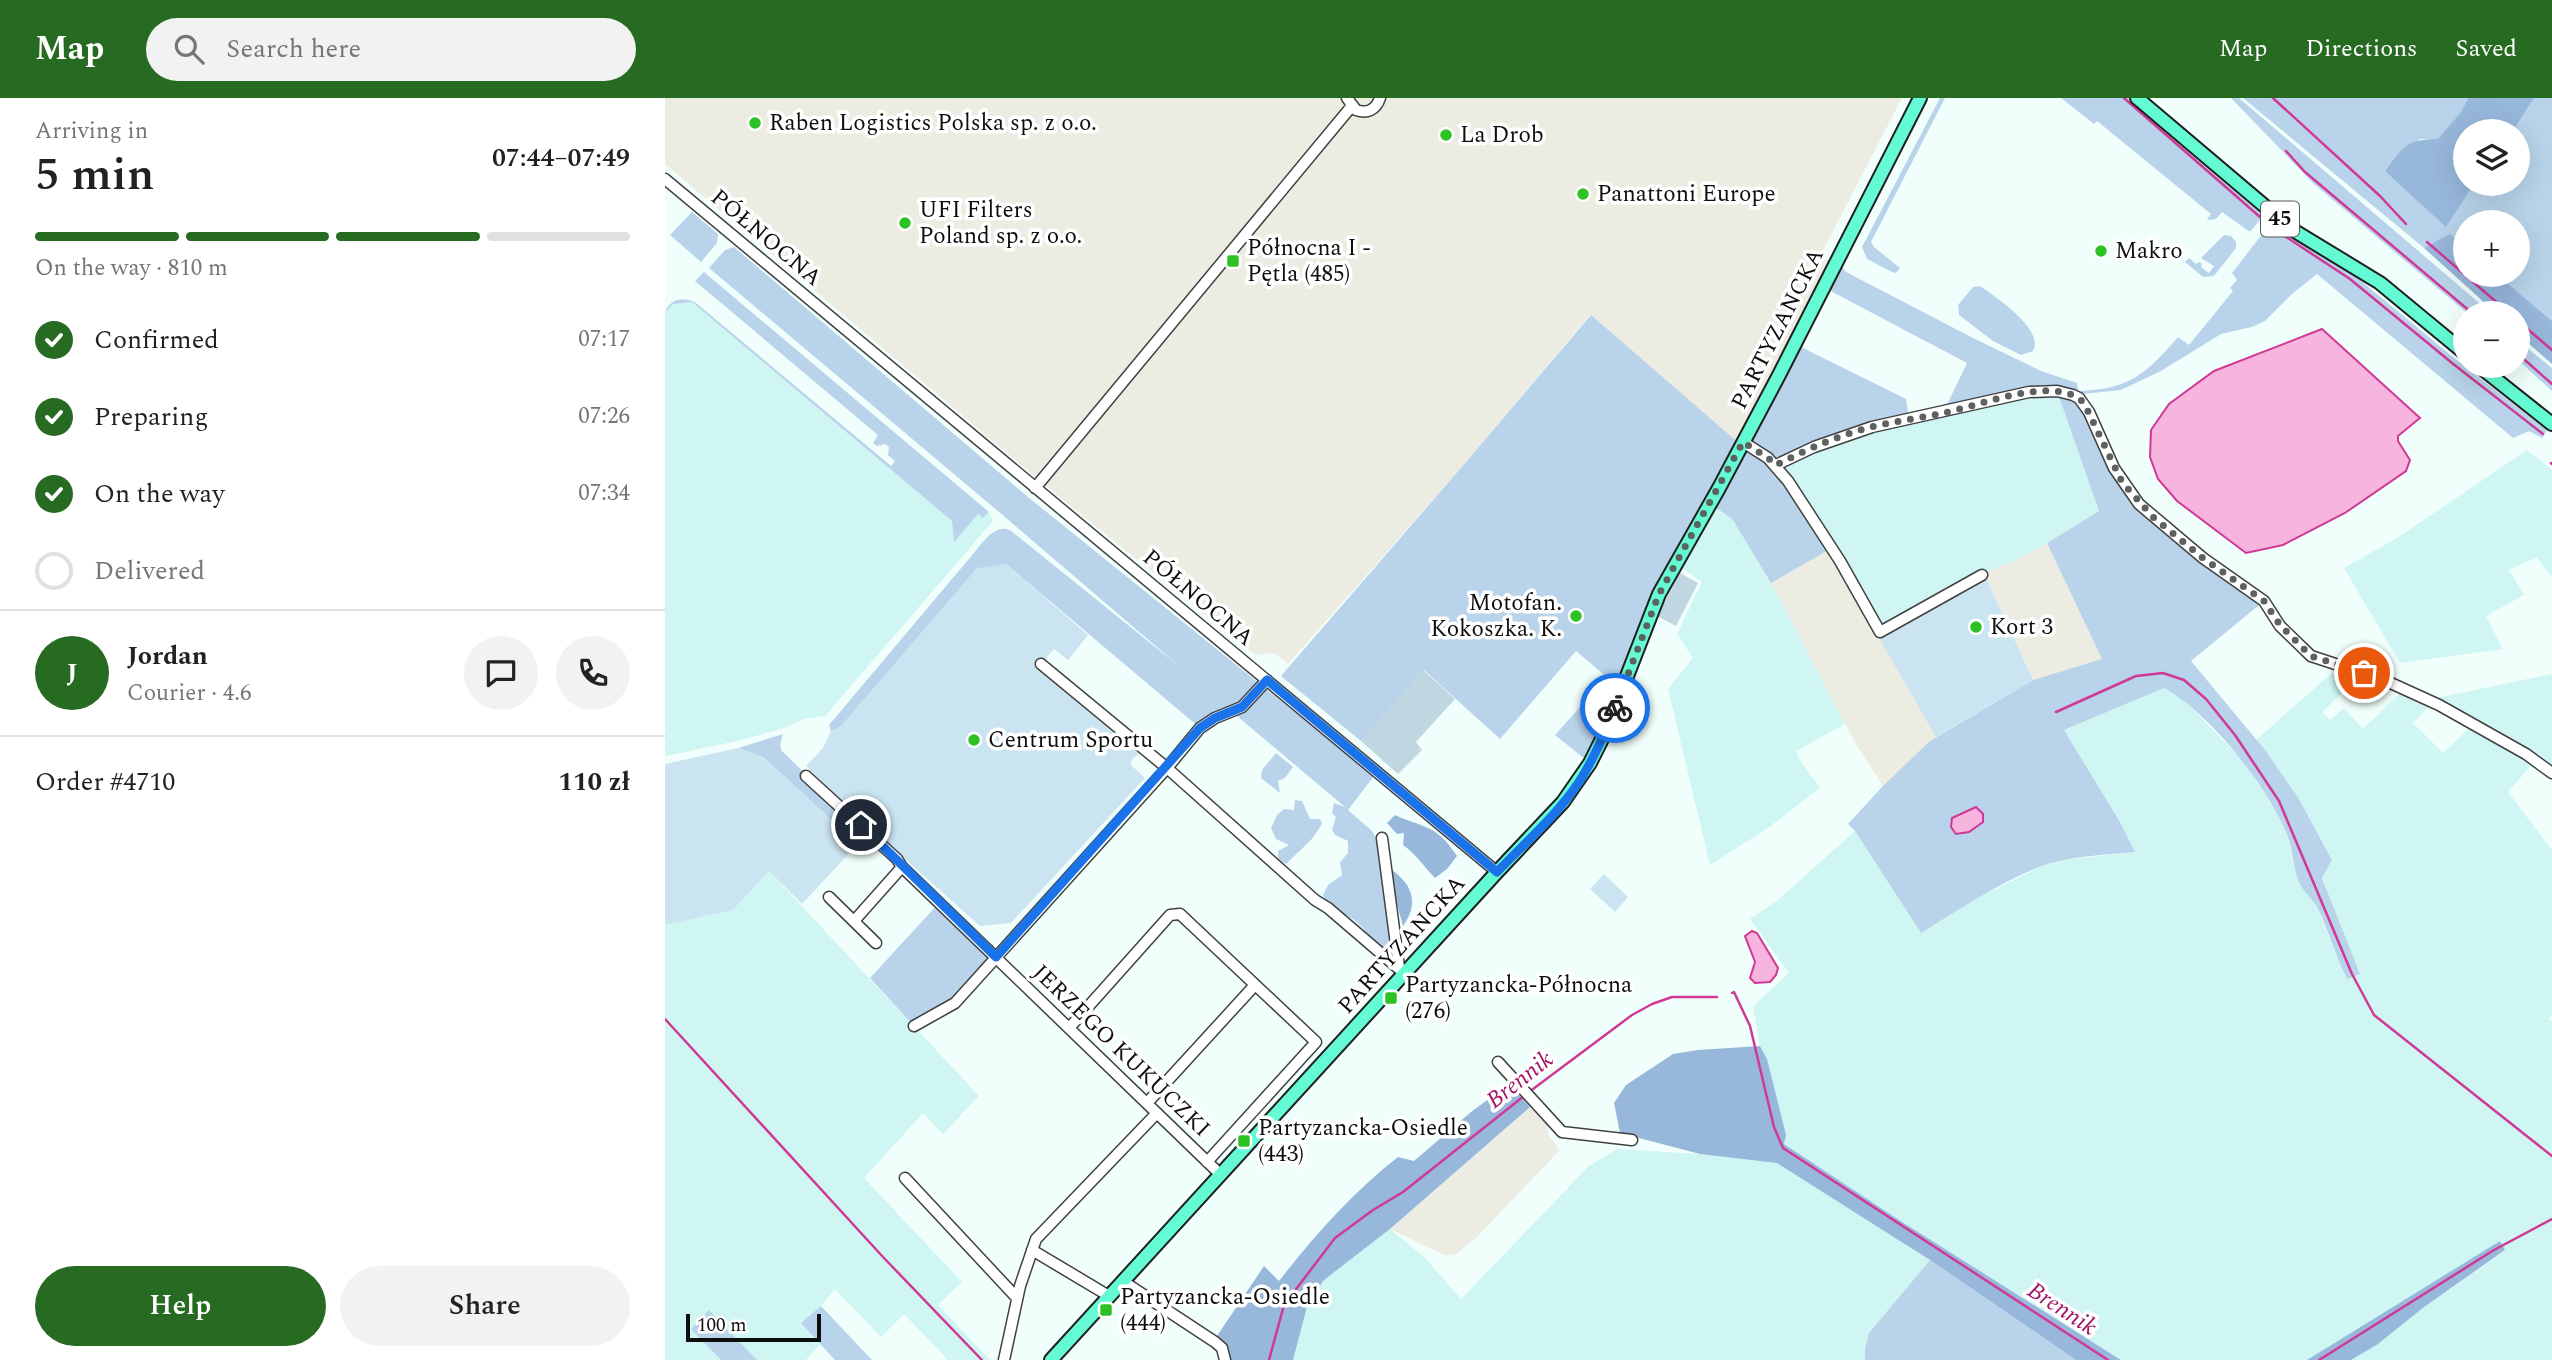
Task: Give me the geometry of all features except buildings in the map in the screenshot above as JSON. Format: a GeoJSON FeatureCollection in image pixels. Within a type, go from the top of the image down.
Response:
{"type":"FeatureCollection","features":[{"type":"Feature","properties":{"kind":"main road","name":"PARTYZANCKA"},"geometry":{"type":"LineString","coordinates":[[1051,1360],[1221,1175],[1402,971],[1561,805],[1583,775],[1604,735],[1659,594],[1743,442],[1920,98]]}},
{"type":"Feature","properties":{"kind":"main road","name":"45"},"geometry":{"type":"LineString","coordinates":[[2137,98],[2272,214],[2327,252],[2380,283],[2453,343]]}},
{"type":"Feature","properties":{"kind":"main road"},"geometry":{"type":"LineString","coordinates":[[2494,378],[2552,424]]}},
{"type":"Feature","properties":{"kind":"street"},"geometry":{"type":"LineString","coordinates":[[1035,488],[1349,102],[1366,112],[1376,107],[1380,98]]}},
{"type":"Feature","properties":{"kind":"street","name":"PÓŁNOCNA"},"geometry":{"type":"LineString","coordinates":[[665,179],[1497,872]]}},
{"type":"Feature","properties":{"kind":"street"},"geometry":{"type":"LineString","coordinates":[[1776,465],[1830,440],[1872,427],[2029,392],[2057,391],[2073,395],[2079,398],[2089,412],[2114,468],[2130,493],[2173,535],[2264,601],[2280,625],[2311,656],[2388,681],[2439,705],[2526,754],[2552,773]]}},
{"type":"Feature","properties":{"kind":"street"},"geometry":{"type":"LineString","coordinates":[[1743,442],[1776,465],[1826,539],[1880,632],[1982,575]]}},
{"type":"Feature","properties":{"kind":"street"},"geometry":{"type":"LineString","coordinates":[[1041,664],[1167,768],[1315,900],[1402,971]]}},
{"type":"Feature","properties":{"kind":"street"},"geometry":{"type":"LineString","coordinates":[[914,1026],[955,1003],[1200,728],[1215,718],[1242,707],[1267,680]]}},
{"type":"Feature","properties":{"kind":"street","name":"JERZEGO KUKUCZKI"},"geometry":{"type":"LineString","coordinates":[[806,776],[897,859],[902,867],[1221,1175]]}},
{"type":"Feature","properties":{"kind":"street"},"geometry":{"type":"LineString","coordinates":[[1382,838],[1402,971]]}},
{"type":"Feature","properties":{"kind":"street"},"geometry":{"type":"LineString","coordinates":[[854,921],[902,867]]}},
{"type":"Feature","properties":{"kind":"street"},"geometry":{"type":"LineString","coordinates":[[829,897],[876,943]]}},
{"type":"Feature","properties":{"kind":"street"},"geometry":{"type":"LineString","coordinates":[[1070,1027],[1170,915],[1179,915],[1316,1042],[1207,1162]]}},
{"type":"Feature","properties":{"kind":"street"},"geometry":{"type":"LineString","coordinates":[[1147,1103],[1255,985]]}},
{"type":"Feature","properties":{"kind":"street"},"geometry":{"type":"LineString","coordinates":[[1498,1062],[1562,1132],[1632,1140]]}},
{"type":"Feature","properties":{"kind":"street"},"geometry":{"type":"LineString","coordinates":[[1004,1360],[1017,1298],[1037,1239],[1157,1113]]}},
{"type":"Feature","properties":{"kind":"street"},"geometry":{"type":"LineString","coordinates":[[905,1178],[1017,1298]]}},
{"type":"Feature","properties":{"kind":"street"},"geometry":{"type":"LineString","coordinates":[[1032,1250],[1109,1296]]}},
{"type":"Feature","properties":{"kind":"street"},"geometry":{"type":"LineString","coordinates":[[1124,1282],[1215,1342],[1221,1348],[1225,1360]]}},
{"type":"Feature","properties":{"kind":"shaded area"},"geometry":{"type":"Polygon","coordinates":[[[665,98],[1902,98],[1818,260],[1837,260],[1741,446],[1590,315],[1460,469],[1288,664],[1274,653],[1255,655],[1041,482],[665,164],[665,98]]]}},
{"type":"Feature","properties":{"kind":"shaded area"},"geometry":{"type":"Polygon","coordinates":[[[1940,98],[1945,98],[1871,242],[1900,268],[1896,273],[1892,272],[1867,259],[1862,247],[1940,98]]]}},
{"type":"Feature","properties":{"kind":"shaded area"},"geometry":{"type":"Polygon","coordinates":[[[2061,98],[2128,98],[2264,215],[2250,232],[2222,212],[2216,219],[2207,219],[2211,214],[2097,121],[2094,124],[2061,98]]]}},
{"type":"Feature","properties":{"kind":"shaded area"},"geometry":{"type":"Polygon","coordinates":[[[2231,98],[2239,98],[2453,281],[2453,287],[2461,287],[2477,301],[2453,301],[2314,184],[2231,98]]]}},
{"type":"Feature","properties":{"kind":"shaded area"},"geometry":{"type":"Polygon","coordinates":[[[2243,98],[2468,98],[2461,112],[2438,140],[2419,139],[2446,226],[2453,216],[2453,237],[2450,235],[2424,248],[2243,98]]]}},
{"type":"Feature","properties":{"kind":"shaded area"},"geometry":{"type":"Polygon","coordinates":[[[2468,98],[2534,98],[2521,119],[2455,119],[2468,98]]]}},
{"type":"Feature","properties":{"kind":"shaded area"},"geometry":{"type":"Polygon","coordinates":[[[2534,98],[2552,98],[2552,321],[2512,287],[2530,287],[2530,210],[2457,210],[2466,196],[2530,196],[2530,119],[2521,119],[2534,98]]]}},
{"type":"Feature","properties":{"kind":"shaded area"},"geometry":{"type":"Polygon","coordinates":[[[2453,121],[2453,196],[2466,196],[2457,210],[2453,210],[2453,216],[2446,227],[2385,171],[2407,146],[2419,141],[2438,139],[2453,121]]]}},
{"type":"Feature","properties":{"kind":"shaded area"},"geometry":{"type":"Polygon","coordinates":[[[692,212],[718,234],[717,243],[701,262],[670,235],[692,212]]]}},
{"type":"Feature","properties":{"kind":"shaded area"},"geometry":{"type":"Polygon","coordinates":[[[2270,224],[2276,224],[2354,275],[2453,357],[2453,378],[2480,378],[2547,430],[2542,438],[2529,431],[2513,438],[2317,274],[2265,321],[2221,334],[2161,371],[2121,390],[2083,394],[2078,392],[2130,493],[2264,601],[2191,661],[2265,750],[2299,799],[2332,860],[2322,878],[2360,974],[2347,979],[2316,905],[2299,882],[2288,837],[2253,775],[2200,715],[2164,688],[2064,730],[2120,822],[2135,852],[2074,858],[2039,867],[1993,889],[1921,933],[1848,824],[1930,741],[2033,680],[2102,659],[2047,543],[2099,511],[2057,391],[1943,413],[1967,363],[1823,287],[1837,260],[1846,272],[1975,339],[2041,371],[2077,383],[2078,391],[2124,383],[2146,370],[2178,337],[2189,345],[2233,291],[2230,288],[2237,280],[2232,273],[2270,224]]]}},
{"type":"Feature","properties":{"kind":"shaded area"},"geometry":{"type":"Polygon","coordinates":[[[2450,234],[2453,237],[2453,274],[2424,248],[2450,234]]]}},
{"type":"Feature","properties":{"kind":"shaded area"},"geometry":{"type":"Polygon","coordinates":[[[2224,235],[2231,236],[2236,242],[2236,248],[2214,276],[2203,277],[2185,262],[2189,258],[2196,264],[2199,262],[2209,273],[2214,266],[2201,258],[2224,235]]]}},
{"type":"Feature","properties":{"kind":"shaded area"},"geometry":{"type":"Polygon","coordinates":[[[734,247],[1028,497],[1374,776],[1348,810],[1372,831],[1379,843],[1393,960],[1358,923],[1334,908],[1323,895],[1328,885],[1342,875],[1340,862],[1348,853],[1348,841],[1335,835],[1332,830],[1336,817],[1332,813],[1334,803],[1345,807],[1231,711],[1200,728],[1006,564],[839,728],[831,731],[829,725],[982,543],[998,530],[1010,530],[1180,667],[709,268],[725,250],[734,247]]]}},
{"type":"Feature","properties":{"kind":"shaded area"},"geometry":{"type":"Polygon","coordinates":[[[704,272],[989,512],[983,518],[978,514],[954,542],[952,521],[692,302],[673,304],[665,312],[670,304],[678,300],[687,300],[696,303],[891,466],[895,461],[888,455],[889,447],[873,443],[878,435],[695,281],[704,272]]]}},
{"type":"Feature","properties":{"kind":"shaded area"},"geometry":{"type":"Polygon","coordinates":[[[1980,286],[2026,324],[2035,343],[2033,351],[2021,355],[1993,341],[1959,315],[1958,305],[1973,287],[1980,286]]]}},
{"type":"Feature","properties":{"kind":"shaded area"},"geometry":{"type":"Polygon","coordinates":[[[2467,287],[2512,287],[2529,301],[2483,301],[2467,287]]]}},
{"type":"Feature","properties":{"kind":"shaded area"},"geometry":{"type":"Polygon","coordinates":[[[692,302],[952,521],[954,541],[978,514],[983,518],[989,512],[993,521],[825,716],[803,719],[785,728],[737,741],[665,756],[665,312],[673,304],[692,302]]]}},
{"type":"Feature","properties":{"kind":"shaded area"},"geometry":{"type":"Polygon","coordinates":[[[2530,302],[2552,321],[2552,364],[2530,345],[2530,302]]]}},
{"type":"Feature","properties":{"kind":"shaded area"},"geometry":{"type":"Polygon","coordinates":[[[1591,315],[1741,445],[1795,344],[1906,399],[1909,419],[1776,465],[1832,548],[1771,583],[1733,520],[1711,504],[1659,594],[1590,763],[1555,735],[1607,677],[1576,651],[1500,739],[1424,670],[1361,741],[1281,676],[1591,315]]]}},
{"type":"Feature","properties":{"kind":"shaded area"},"geometry":{"type":"Polygon","coordinates":[[[2322,329],[2420,418],[2398,436],[2398,441],[2410,460],[2406,471],[2345,513],[2283,545],[2246,553],[2177,501],[2158,479],[2150,457],[2151,430],[2169,404],[2214,371],[2322,329]]]}},
{"type":"Feature","properties":{"kind":"shaded area"},"geometry":{"type":"Polygon","coordinates":[[[2530,350],[2552,368],[2552,391],[2530,371],[2530,350]]]}},
{"type":"Feature","properties":{"kind":"shaded area"},"geometry":{"type":"Polygon","coordinates":[[[2057,391],[2099,511],[2047,543],[2001,565],[1880,632],[1776,465],[1860,430],[2057,391]]]}},
{"type":"Feature","properties":{"kind":"shaded area"},"geometry":{"type":"Polygon","coordinates":[[[2527,450],[2552,470],[2552,576],[2537,557],[2509,570],[2524,595],[2486,616],[2503,649],[2400,663],[2344,568],[2397,538],[2527,450]]]}},
{"type":"Feature","properties":{"kind":"shaded area"},"geometry":{"type":"Polygon","coordinates":[[[1710,504],[1733,520],[1771,583],[1845,724],[1796,751],[1820,788],[1768,828],[1710,865],[1668,689],[1693,658],[1677,634],[1702,582],[1676,564],[1710,504]]]}},
{"type":"Feature","properties":{"kind":"shaded area"},"geometry":{"type":"Polygon","coordinates":[[[2047,543],[2102,659],[2033,680],[1986,578],[1982,575],[2047,543]]]}},
{"type":"Feature","properties":{"kind":"shaded area"},"geometry":{"type":"Polygon","coordinates":[[[1832,548],[1936,737],[1883,786],[1857,746],[1771,583],[1832,548]]]}},
{"type":"Feature","properties":{"kind":"shaded area","name":"Centrum Sportu"},"geometry":{"type":"Polygon","coordinates":[[[1006,564],[1088,635],[1068,660],[1054,649],[1037,669],[1139,754],[1132,759],[1131,765],[1145,778],[1011,923],[980,926],[848,808],[806,766],[823,748],[831,731],[839,728],[977,568],[1006,564]]]}},
{"type":"Feature","properties":{"kind":"shaded area"},"geometry":{"type":"Polygon","coordinates":[[[1680,573],[1698,583],[1676,626],[1657,616],[1680,573]]]}},
{"type":"Feature","properties":{"kind":"shaded area"},"geometry":{"type":"Polygon","coordinates":[[[1982,575],[1986,578],[2033,680],[1936,737],[1879,638],[1880,632],[1982,575]]]}},
{"type":"Feature","properties":{"kind":"shaded area"},"geometry":{"type":"Polygon","coordinates":[[[2340,666],[2364,673],[2322,712],[2330,720],[2344,708],[2363,729],[2404,689],[2427,700],[2552,674],[2552,773],[2535,761],[2508,792],[2552,850],[2552,1015],[2548,1019],[2552,1021],[2552,1360],[2351,1360],[2378,1344],[2424,1307],[2505,1251],[2500,1242],[2307,1360],[2121,1360],[1784,1144],[1786,1135],[1767,1059],[1760,1046],[1753,1006],[1789,973],[1750,919],[1777,901],[1855,831],[1921,933],[1983,895],[2040,867],[2064,860],[2134,852],[2120,822],[2064,730],[2164,688],[2182,698],[2245,763],[2278,814],[2289,840],[2302,888],[2315,903],[2346,978],[2359,974],[2322,877],[2332,859],[2299,799],[2256,740],[2340,666]],[[2433,702],[2413,723],[2443,753],[2473,725],[2433,702]]]}},
{"type":"Feature","properties":{"kind":"shaded area"},"geometry":{"type":"Polygon","coordinates":[[[1423,670],[1455,699],[1416,742],[1422,750],[1398,774],[1361,741],[1423,670]]]}},
{"type":"Feature","properties":{"kind":"shaded area"},"geometry":{"type":"Polygon","coordinates":[[[783,734],[780,745],[782,751],[867,834],[858,844],[763,757],[738,748],[783,734]]]}},
{"type":"Feature","properties":{"kind":"shaded area"},"geometry":{"type":"Polygon","coordinates":[[[738,748],[763,757],[858,844],[802,904],[769,871],[733,910],[665,925],[665,764],[738,748]]]}},
{"type":"Feature","properties":{"kind":"shaded area"},"geometry":{"type":"Polygon","coordinates":[[[1276,753],[1293,767],[1285,778],[1278,781],[1280,793],[1261,778],[1262,770],[1276,753]]]}},
{"type":"Feature","properties":{"kind":"shaded area"},"geometry":{"type":"Polygon","coordinates":[[[1295,800],[1302,801],[1310,819],[1320,819],[1322,824],[1311,840],[1286,864],[1278,859],[1278,851],[1289,845],[1276,839],[1271,828],[1277,815],[1284,809],[1294,810],[1295,800]]]}},
{"type":"Feature","properties":{"kind":"shaded area"},"geometry":{"type":"Polygon","coordinates":[[[1976,807],[1983,814],[1983,822],[1969,832],[1956,834],[1951,827],[1952,818],[1976,807]]]}},
{"type":"Feature","properties":{"kind":"shaded area"},"geometry":{"type":"Polygon","coordinates":[[[1395,815],[1430,829],[1443,838],[1457,856],[1447,869],[1435,878],[1403,845],[1404,833],[1397,834],[1387,823],[1395,815]]]}},
{"type":"Feature","properties":{"kind":"shaded area"},"geometry":{"type":"Polygon","coordinates":[[[1392,870],[1405,882],[1411,895],[1411,910],[1403,926],[1397,904],[1393,901],[1392,870]]]}},
{"type":"Feature","properties":{"kind":"shaded area"},"geometry":{"type":"Polygon","coordinates":[[[769,871],[979,1096],[943,1134],[923,1113],[864,1178],[962,1282],[938,1305],[990,1360],[948,1360],[904,1314],[881,1337],[835,1289],[821,1306],[801,1323],[821,1344],[806,1360],[757,1360],[709,1310],[691,1329],[721,1360],[665,1360],[665,925],[733,910],[769,871]]]}},
{"type":"Feature","properties":{"kind":"shaded area"},"geometry":{"type":"Polygon","coordinates":[[[1604,874],[1628,897],[1615,912],[1590,889],[1604,874]]]}},
{"type":"Feature","properties":{"kind":"shaded area"},"geometry":{"type":"Polygon","coordinates":[[[939,903],[996,957],[955,1003],[914,1026],[870,978],[939,903]]]}},
{"type":"Feature","properties":{"kind":"shaded area"},"geometry":{"type":"Polygon","coordinates":[[[1752,931],[1757,933],[1778,968],[1770,982],[1755,983],[1750,978],[1755,962],[1745,936],[1752,931]]]}},
{"type":"Feature","properties":{"kind":"shaded area"},"geometry":{"type":"Polygon","coordinates":[[[1760,1046],[1767,1059],[1786,1135],[1784,1144],[2121,1360],[2076,1360],[1930,1260],[1777,1163],[1700,1154],[1620,1133],[1614,1103],[1626,1085],[1673,1054],[1760,1046]]]}},
{"type":"Feature","properties":{"kind":"shaded area"},"geometry":{"type":"Polygon","coordinates":[[[1509,1084],[1530,1107],[1390,1229],[1324,1280],[1308,1303],[1293,1360],[1225,1360],[1215,1342],[1217,1336],[1264,1266],[1279,1281],[1335,1215],[1381,1171],[1398,1157],[1414,1161],[1471,1112],[1509,1084]]]}},
{"type":"Feature","properties":{"kind":"shaded area"},"geometry":{"type":"Polygon","coordinates":[[[1530,1107],[1549,1126],[1548,1134],[1560,1150],[1476,1238],[1456,1254],[1444,1255],[1390,1229],[1530,1107]]]}},
{"type":"Feature","properties":{"kind":"shaded area"},"geometry":{"type":"Polygon","coordinates":[[[1617,1149],[1700,1154],[1777,1163],[1930,1260],[1869,1333],[1865,1360],[1293,1360],[1308,1303],[1324,1280],[1390,1229],[1424,1257],[1461,1299],[1589,1166],[1617,1149]]]}},
{"type":"Feature","properties":{"kind":"shaded area"},"geometry":{"type":"Polygon","coordinates":[[[2500,1241],[2505,1250],[2424,1307],[2378,1344],[2351,1360],[2307,1360],[2500,1241]]]}},
{"type":"Feature","properties":{"kind":"shaded area"},"geometry":{"type":"Polygon","coordinates":[[[1930,1260],[2076,1360],[1865,1360],[1869,1333],[1930,1260]]]}},
{"type":"Feature","properties":{"kind":"shaded area"},"geometry":{"type":"Polygon","coordinates":[[[821,1306],[872,1360],[835,1360],[801,1323],[821,1306]]]}},
{"type":"Feature","properties":{"kind":"shaded area"},"geometry":{"type":"Polygon","coordinates":[[[709,1310],[757,1360],[721,1360],[691,1329],[709,1310]]]}},
{"type":"Feature","properties":{"kind":"waterway"},"geometry":{"type":"LineString","coordinates":[[2124,98],[2260,217]]}},
{"type":"Feature","properties":{"kind":"waterway"},"geometry":{"type":"LineString","coordinates":[[2273,98],[2380,196],[2406,224]]}},
{"type":"Feature","properties":{"kind":"waterway"},"geometry":{"type":"LineString","coordinates":[[2286,151],[2305,172],[2458,301]]}},
{"type":"Feature","properties":{"kind":"waterway"},"geometry":{"type":"LineString","coordinates":[[2271,227],[2350,279],[2543,434]]}},
{"type":"Feature","properties":{"kind":"waterway"},"geometry":{"type":"LineString","coordinates":[[2427,242],[2495,301]]}},
{"type":"Feature","properties":{"kind":"waterway"},"geometry":{"type":"LineString","coordinates":[[2530,331],[2552,350]]}},
{"type":"Feature","properties":{"kind":"waterway"},"geometry":{"type":"LineString","coordinates":[[2530,365],[2552,384]]}},
{"type":"Feature","properties":{"kind":"waterway"},"geometry":{"type":"LineString","coordinates":[[2056,712],[2136,676],[2163,673],[2184,680],[2206,699],[2235,735],[2279,801],[2352,974],[2374,1015],[2552,1156]]}},
{"type":"Feature","properties":{"kind":"waterway","name":"Brennik"},"geometry":{"type":"LineString","coordinates":[[1732,993],[1734,992],[1750,1026],[1774,1127],[1783,1148],[2108,1360]]}},
{"type":"Feature","properties":{"kind":"waterway","name":"Brennik"},"geometry":{"type":"LineString","coordinates":[[1529,1092],[1632,1015],[1652,1004],[1672,997],[1717,997]]}},
{"type":"Feature","properties":{"kind":"waterway"},"geometry":{"type":"LineString","coordinates":[[665,1019],[883,1257],[982,1360]]}},
{"type":"Feature","properties":{"kind":"waterway","name":"Brennik"},"geometry":{"type":"LineString","coordinates":[[1269,1360],[1284,1305],[1335,1238],[1403,1192],[1524,1096]]}},
{"type":"Feature","properties":{"kind":"waterway","name":"Brennik"},"geometry":{"type":"LineString","coordinates":[[2319,1360],[2494,1250],[2552,1219]]}},
{"type":"Feature","properties":{"kind":"way so far"},"geometry":{"type":"LineString","coordinates":[[1615,708],[1652,608],[1743,442],[1776,465],[1860,430],[2013,395],[2046,391],[2073,395],[2084,403],[2122,482],[2173,535],[2264,601],[2291,638],[2311,656],[2364,673]]}},
{"type":"Feature","properties":{"kind":"place","name":"Raben Logistics Polska sp. z o.o."},"geometry":{"type":"Point","coordinates":[755,123]}},
{"type":"Feature","properties":{"kind":"place","name":"La Drob"},"geometry":{"type":"Point","coordinates":[1446,135]}},
{"type":"Feature","properties":{"kind":"place","name":"Panattoni Europe"},"geometry":{"type":"Point","coordinates":[1583,194]}},
{"type":"Feature","properties":{"kind":"place","name":"UFI Filters Poland sp. z o.o."},"geometry":{"type":"Point","coordinates":[905,223]}},
{"type":"Feature","properties":{"kind":"place","name":"Makro"},"geometry":{"type":"Point","coordinates":[2101,251]}},
{"type":"Feature","properties":{"kind":"place","name":"Północna I - Pętla (485)"},"geometry":{"type":"Point","coordinates":[1233,261]}},
{"type":"Feature","properties":{"kind":"place","name":"Motofan. Kokoszka. K."},"geometry":{"type":"Point","coordinates":[1576,616]}},
{"type":"Feature","properties":{"kind":"place","name":"Kort 3"},"geometry":{"type":"Point","coordinates":[1976,627]}},
{"type":"Feature","properties":{"kind":"place","name":"Centrum Sportu"},"geometry":{"type":"Point","coordinates":[974,740]}},
{"type":"Feature","properties":{"kind":"place","name":"Partyzancka-Północna (276)"},"geometry":{"type":"Point","coordinates":[1391,998]}},
{"type":"Feature","properties":{"kind":"place","name":"Partyzancka-Osiedle (443)"},"geometry":{"type":"Point","coordinates":[1244,1141]}},
{"type":"Feature","properties":{"kind":"place","name":"Partyzancka-Osiedle (444)"},"geometry":{"type":"Point","coordinates":[1106,1310]}},
{"type":"Feature","properties":{"kind":"route"},"geometry":{"type":"LineString","coordinates":[[861,825],[996,957],[1200,728],[1215,718],[1242,707],[1267,680],[1497,872],[1561,805],[1580,781],[1615,708]]}}]}
